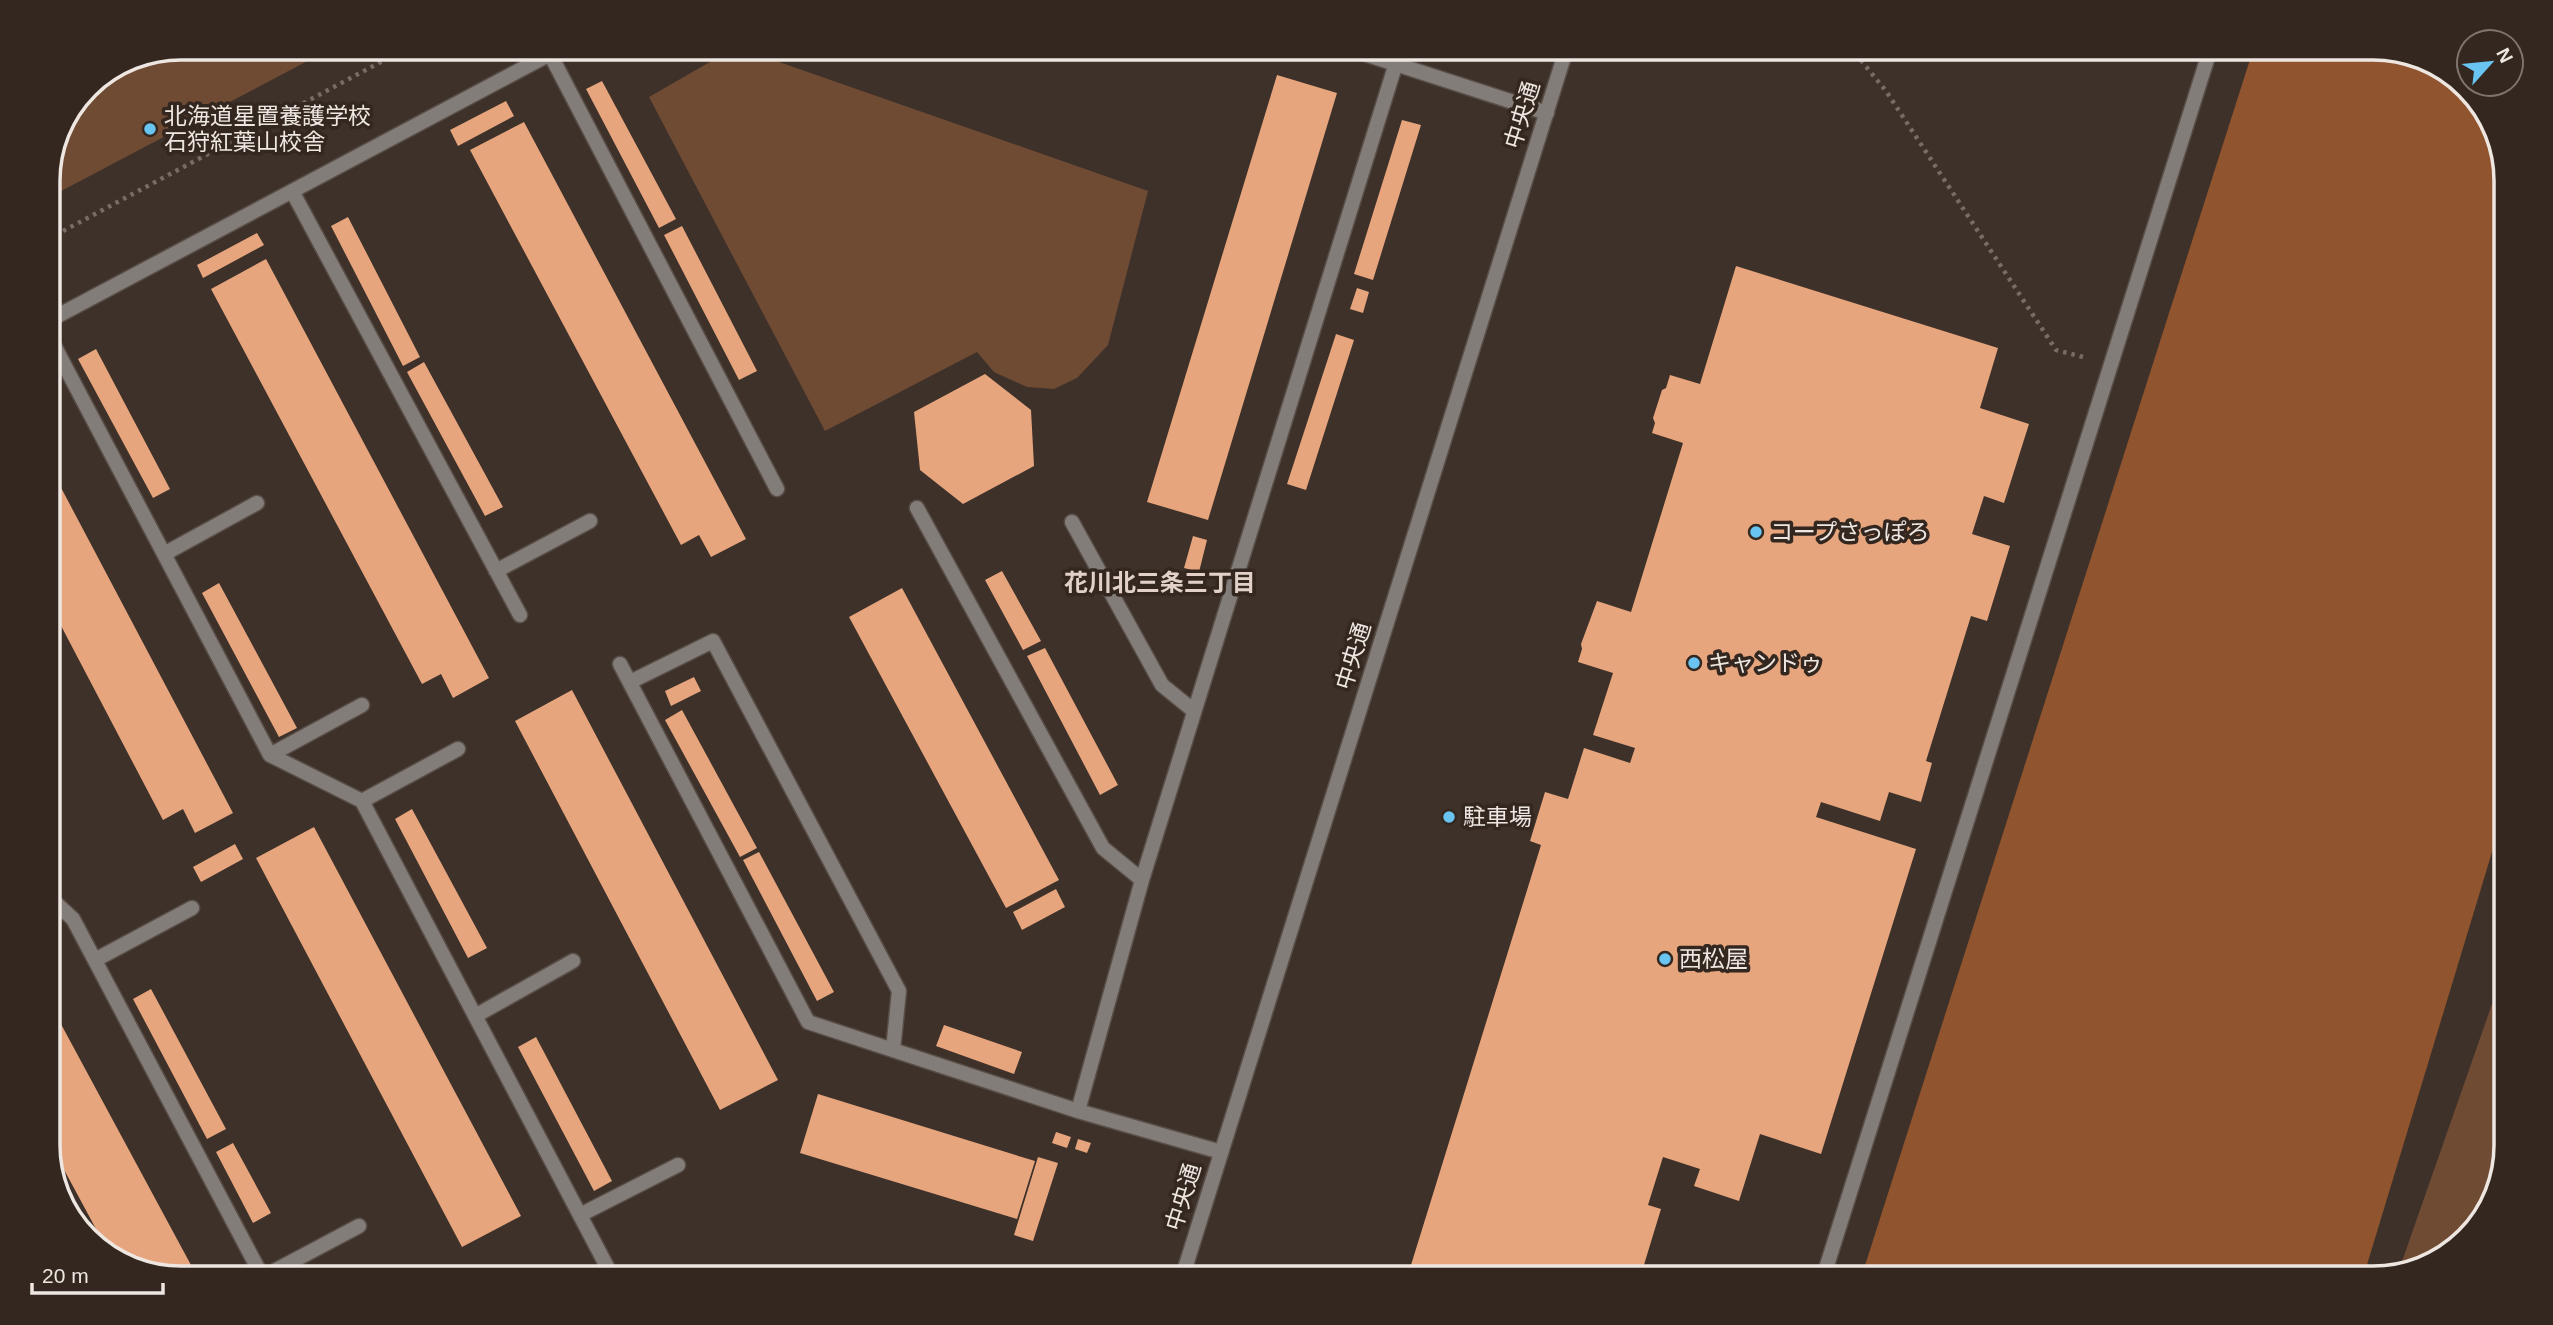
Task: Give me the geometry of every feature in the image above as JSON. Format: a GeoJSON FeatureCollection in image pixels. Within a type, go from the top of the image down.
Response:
{"type":"FeatureCollection","features":[{"type":"Feature","properties":{"kind":"street"},"geometry":{"type":"LineString","coordinates":[[60,315],[539,60]]}},
{"type":"Feature","properties":{"kind":"street"},"geometry":{"type":"LineString","coordinates":[[561,60],[777,489]]}},
{"type":"Feature","properties":{"kind":"street"},"geometry":{"type":"LineString","coordinates":[[1383,60],[1547,113]]}},
{"type":"Feature","properties":{"kind":"street"},"geometry":{"type":"LineString","coordinates":[[1078,1111],[1142,880],[1396,60]]}},
{"type":"Feature","properties":{"kind":"street","name":"中央通"},"geometry":{"type":"LineString","coordinates":[[1186,1266],[1563,60]]}},
{"type":"Feature","properties":{"kind":"street"},"geometry":{"type":"LineString","coordinates":[[1827,1266],[2207,60]]}},
{"type":"Feature","properties":{"kind":"street"},"geometry":{"type":"LineString","coordinates":[[292,191],[520,615]]}},
{"type":"Feature","properties":{"kind":"street"},"geometry":{"type":"LineString","coordinates":[[60,357],[270,755],[362,801],[607,1266]]}},
{"type":"Feature","properties":{"kind":"street"},"geometry":{"type":"LineString","coordinates":[[164,554],[257,503]]}},
{"type":"Feature","properties":{"kind":"street"},"geometry":{"type":"LineString","coordinates":[[917,508],[1103,848],[1142,880]]}},
{"type":"Feature","properties":{"kind":"street"},"geometry":{"type":"LineString","coordinates":[[496,571],[590,521]]}},
{"type":"Feature","properties":{"kind":"street"},"geometry":{"type":"LineString","coordinates":[[1072,522],[1162,685],[1194,711]]}},
{"type":"Feature","properties":{"kind":"street"},"geometry":{"type":"LineString","coordinates":[[630,682],[713,640],[899,991],[894,1050]]}},
{"type":"Feature","properties":{"kind":"street"},"geometry":{"type":"LineString","coordinates":[[620,664],[808,1022],[1078,1111],[1221,1152]]}},
{"type":"Feature","properties":{"kind":"street"},"geometry":{"type":"LineString","coordinates":[[270,755],[362,705]]}},
{"type":"Feature","properties":{"kind":"street"},"geometry":{"type":"LineString","coordinates":[[362,801],[458,749]]}},
{"type":"Feature","properties":{"kind":"street"},"geometry":{"type":"LineString","coordinates":[[60,907],[73,919],[257,1266]]}},
{"type":"Feature","properties":{"kind":"street"},"geometry":{"type":"LineString","coordinates":[[95,960],[192,908]]}},
{"type":"Feature","properties":{"kind":"street"},"geometry":{"type":"LineString","coordinates":[[475,1016],[573,961]]}},
{"type":"Feature","properties":{"kind":"street"},"geometry":{"type":"LineString","coordinates":[[580,1215],[678,1165]]}},
{"type":"Feature","properties":{"kind":"street"},"geometry":{"type":"LineString","coordinates":[[285,1266],[359,1226]]}},
{"type":"Feature","properties":{"kind":"path"},"geometry":{"type":"LineString","coordinates":[[60,233],[385,60]]}},
{"type":"Feature","properties":{"kind":"path"},"geometry":{"type":"LineString","coordinates":[[1861,60],[1886,91],[2056,350],[2110,365]]}},
{"type":"Feature","properties":{"kind":"shaded area"},"geometry":{"type":"Polygon","coordinates":[[[309,60],[60,192],[62,157],[69,134],[80,113],[95,95],[113,80],[134,69],[157,62],[309,60]]]}},
{"type":"Feature","properties":{"kind":"shaded area"},"geometry":{"type":"Polygon","coordinates":[[[713,60],[773,60],[1148,191],[1108,345],[1077,378],[1054,389],[1027,387],[994,372],[977,352],[825,431],[649,97],[713,60]]]}},
{"type":"Feature","properties":{"kind":"shaded area"},"geometry":{"type":"Polygon","coordinates":[[[2250,60],[2373,60],[2396,62],[2426,72],[2452,89],[2455,98],[2461,98],[2473,113],[2487,141],[2493,172],[2493,849],[2367,1266],[1865,1266],[2250,60]]]}},
{"type":"Feature","properties":{"kind":"shaded area"},"geometry":{"type":"Polygon","coordinates":[[[2493,1001],[2493,1145],[2487,1184],[2473,1212],[2452,1236],[2426,1253],[2402,1262],[2493,1001]]]}},
{"type":"Feature","properties":{"kind":"building"},"geometry":{"type":"Polygon","coordinates":[[[1277,75],[1337,93],[1208,520],[1147,502],[1277,75]]]}},
{"type":"Feature","properties":{"kind":"building"},"geometry":{"type":"Polygon","coordinates":[[[602,81],[676,219],[659,228],[586,89],[602,81]]]}},
{"type":"Feature","properties":{"kind":"building"},"geometry":{"type":"Polygon","coordinates":[[[506,101],[514,116],[458,146],[450,130],[506,101]]]}},
{"type":"Feature","properties":{"kind":"building"},"geometry":{"type":"Polygon","coordinates":[[[1402,120],[1421,125],[1373,280],[1354,274],[1402,120]]]}},
{"type":"Feature","properties":{"kind":"building"},"geometry":{"type":"Polygon","coordinates":[[[524,122],[746,539],[711,557],[699,535],[681,545],[470,150],[524,122]]]}},
{"type":"Feature","properties":{"kind":"building"},"geometry":{"type":"Polygon","coordinates":[[[348,217],[420,357],[403,366],[331,226],[348,217]]]}},
{"type":"Feature","properties":{"kind":"building"},"geometry":{"type":"Polygon","coordinates":[[[682,226],[757,371],[739,380],[664,235],[682,226]]]}},
{"type":"Feature","properties":{"kind":"building"},"geometry":{"type":"Polygon","coordinates":[[[257,233],[264,245],[203,278],[197,265],[257,233]]]}},
{"type":"Feature","properties":{"kind":"building"},"geometry":{"type":"Polygon","coordinates":[[[266,259],[489,678],[453,698],[441,674],[422,684],[211,289],[266,259]]]}},
{"type":"Feature","properties":{"kind":"building"},"geometry":{"type":"Polygon","coordinates":[[[1736,266],[1998,348],[1980,408],[2029,424],[2004,503],[1984,496],[1972,534],[2010,546],[1987,621],[1971,616],[1926,761],[1932,763],[1921,802],[1889,792],[1880,821],[1821,802],[1816,817],[1916,849],[1821,1154],[1760,1134],[1739,1201],[1694,1186],[1700,1169],[1663,1157],[1648,1205],[1661,1209],[1644,1266],[1411,1266],[1541,845],[1530,841],[1545,792],[1568,799],[1584,748],[1630,763],[1635,748],[1593,735],[1613,673],[1578,662],[1581,644],[1597,601],[1631,612],[1683,443],[1652,433],[1655,423],[1653,418],[1670,375],[1700,384],[1736,266]]]}},
{"type":"Feature","properties":{"kind":"building"},"geometry":{"type":"Polygon","coordinates":[[[1357,288],[1369,292],[1363,313],[1350,309],[1357,288]]]}},
{"type":"Feature","properties":{"kind":"building"},"geometry":{"type":"Polygon","coordinates":[[[1336,334],[1354,340],[1306,490],[1287,484],[1336,334]]]}},
{"type":"Feature","properties":{"kind":"building"},"geometry":{"type":"Polygon","coordinates":[[[96,349],[170,489],[153,498],[78,359],[96,349]]]}},
{"type":"Feature","properties":{"kind":"building"},"geometry":{"type":"Polygon","coordinates":[[[424,362],[503,507],[485,516],[407,372],[424,362]]]}},
{"type":"Feature","properties":{"kind":"building"},"geometry":{"type":"Polygon","coordinates":[[[985,374],[1031,410],[1034,466],[963,504],[920,470],[914,412],[985,374]]]}},
{"type":"Feature","properties":{"kind":"building"},"geometry":{"type":"Polygon","coordinates":[[[60,486],[233,813],[195,833],[183,809],[163,820],[60,624],[60,486]]]}},
{"type":"Feature","properties":{"kind":"building"},"geometry":{"type":"Polygon","coordinates":[[[1193,536],[1207,540],[1199,572],[1184,568],[1193,536]]]}},
{"type":"Feature","properties":{"kind":"building"},"geometry":{"type":"Polygon","coordinates":[[[1002,571],[1041,641],[1023,650],[985,580],[1002,571]]]}},
{"type":"Feature","properties":{"kind":"building"},"geometry":{"type":"Polygon","coordinates":[[[219,583],[297,728],[279,737],[202,593],[219,583]]]}},
{"type":"Feature","properties":{"kind":"building"},"geometry":{"type":"Polygon","coordinates":[[[902,588],[1059,880],[1006,908],[849,617],[902,588]]]}},
{"type":"Feature","properties":{"kind":"building"},"geometry":{"type":"Polygon","coordinates":[[[1045,648],[1118,785],[1100,795],[1027,656],[1045,648]]]}},
{"type":"Feature","properties":{"kind":"building"},"geometry":{"type":"Polygon","coordinates":[[[694,677],[701,691],[671,706],[665,691],[694,677]]]}},
{"type":"Feature","properties":{"kind":"building"},"geometry":{"type":"Polygon","coordinates":[[[572,690],[778,1080],[720,1110],[515,721],[572,690]]]}},
{"type":"Feature","properties":{"kind":"building"},"geometry":{"type":"Polygon","coordinates":[[[682,710],[757,848],[740,857],[665,720],[682,710]]]}},
{"type":"Feature","properties":{"kind":"building"},"geometry":{"type":"Polygon","coordinates":[[[412,809],[487,948],[468,958],[395,819],[412,809]]]}},
{"type":"Feature","properties":{"kind":"building"},"geometry":{"type":"Polygon","coordinates":[[[314,827],[521,1216],[462,1247],[256,858],[314,827]]]}},
{"type":"Feature","properties":{"kind":"building"},"geometry":{"type":"Polygon","coordinates":[[[235,844],[243,859],[201,882],[193,867],[235,844]]]}},
{"type":"Feature","properties":{"kind":"building"},"geometry":{"type":"Polygon","coordinates":[[[759,852],[834,992],[817,1001],[743,860],[759,852]]]}},
{"type":"Feature","properties":{"kind":"building"},"geometry":{"type":"Polygon","coordinates":[[[1056,889],[1065,907],[1022,930],[1013,912],[1056,889]]]}},
{"type":"Feature","properties":{"kind":"building"},"geometry":{"type":"Polygon","coordinates":[[[151,989],[226,1129],[207,1139],[133,999],[151,989]]]}},
{"type":"Feature","properties":{"kind":"building"},"geometry":{"type":"Polygon","coordinates":[[[60,1022],[192,1266],[141,1259],[113,1245],[98,1233],[62,1165],[60,1022]]]}},
{"type":"Feature","properties":{"kind":"building"},"geometry":{"type":"Polygon","coordinates":[[[944,1025],[1022,1052],[1014,1074],[936,1046],[944,1025]]]}},
{"type":"Feature","properties":{"kind":"building"},"geometry":{"type":"Polygon","coordinates":[[[536,1037],[612,1181],[594,1191],[518,1047],[536,1037]]]}},
{"type":"Feature","properties":{"kind":"building"},"geometry":{"type":"Polygon","coordinates":[[[818,1094],[1035,1161],[1017,1219],[800,1153],[818,1094]]]}},
{"type":"Feature","properties":{"kind":"building"},"geometry":{"type":"Polygon","coordinates":[[[1056,1132],[1071,1137],[1067,1148],[1052,1143],[1056,1132]]]}},
{"type":"Feature","properties":{"kind":"building"},"geometry":{"type":"Polygon","coordinates":[[[1078,1139],[1091,1143],[1087,1153],[1075,1149],[1078,1139]]]}},
{"type":"Feature","properties":{"kind":"building"},"geometry":{"type":"Polygon","coordinates":[[[233,1143],[271,1213],[253,1223],[216,1152],[233,1143]]]}},
{"type":"Feature","properties":{"kind":"building"},"geometry":{"type":"Polygon","coordinates":[[[1038,1157],[1058,1163],[1033,1241],[1014,1235],[1038,1157]]]}},
{"type":"Feature","properties":{"kind":"place","name":"北海道星置養護学校 石狩紅葉山校舎"},"geometry":{"type":"Point","coordinates":[150,129]}},
{"type":"Feature","properties":{"kind":"place","name":"コープさっぽろ"},"geometry":{"type":"Point","coordinates":[1756,532]}},
{"type":"Feature","properties":{"kind":"place","name":"キャンドゥ"},"geometry":{"type":"Point","coordinates":[1694,663]}},
{"type":"Feature","properties":{"kind":"place","name":"駐車場"},"geometry":{"type":"Point","coordinates":[1449,817]}},
{"type":"Feature","properties":{"kind":"place","name":"西松屋"},"geometry":{"type":"Point","coordinates":[1665,959]}},
{"type":"Feature","properties":{"kind":"district","name":"花川北三条三丁目"},"geometry":{"type":"Point","coordinates":[1160,583]}}]}
